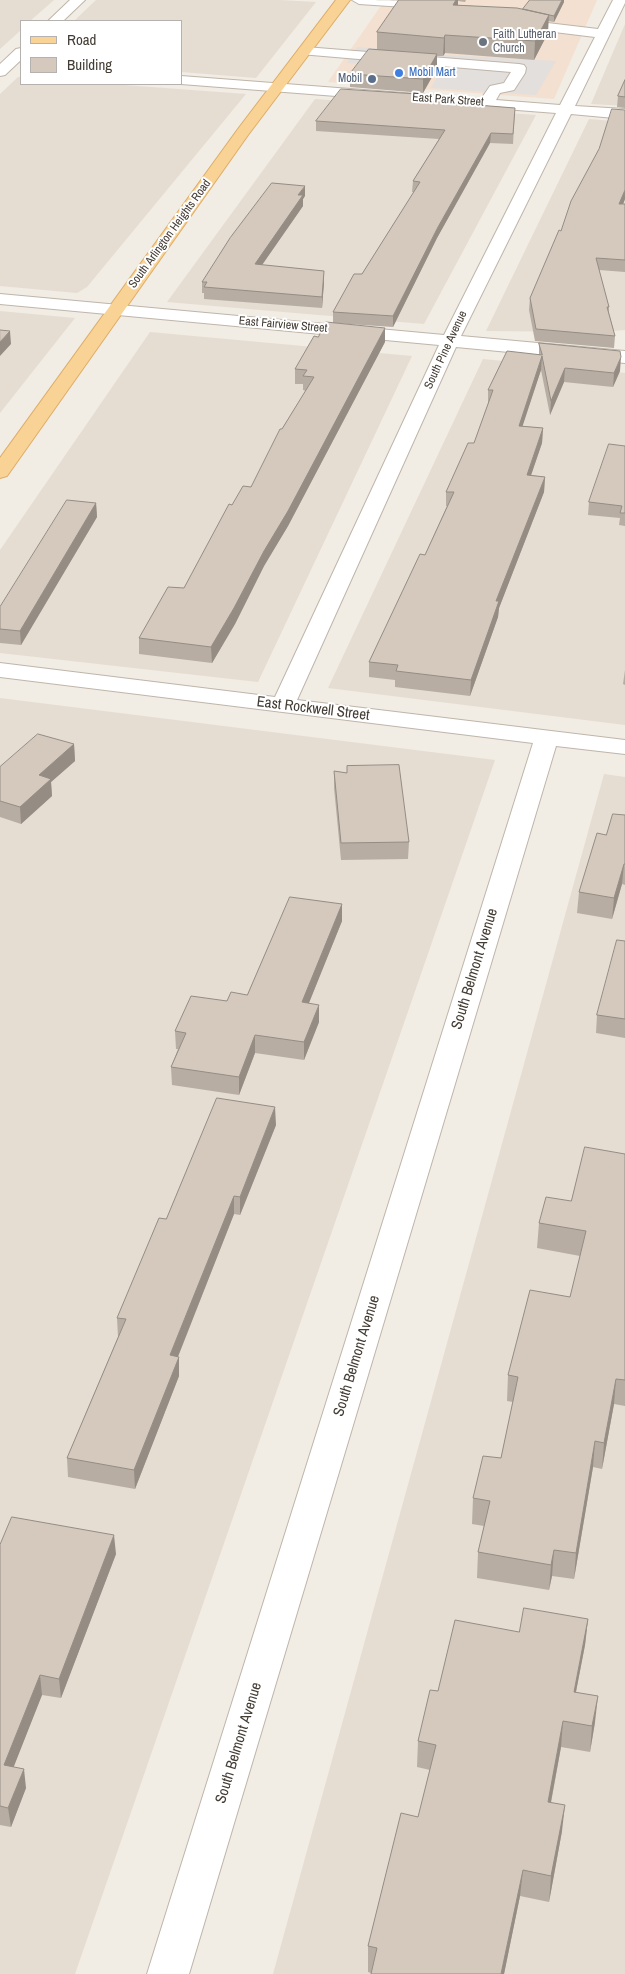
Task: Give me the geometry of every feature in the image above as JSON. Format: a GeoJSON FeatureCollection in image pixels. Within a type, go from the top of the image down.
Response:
{"type":"FeatureCollection","features":[{"type":"Feature","properties":{"kind":"main road","name":"South Arlington Heights Road"},"geometry":{"type":"LineString","coordinates":[[0,472],[243,132],[343,0]]}},
{"type":"Feature","properties":{"kind":"street"},"geometry":{"type":"LineString","coordinates":[[56,20],[78,0]]}},
{"type":"Feature","properties":{"kind":"street"},"geometry":{"type":"LineString","coordinates":[[360,0],[452,7]]}},
{"type":"Feature","properties":{"kind":"street","name":"South Pine Avenue"},"geometry":{"type":"LineString","coordinates":[[283,705],[450,341],[620,0]]}},
{"type":"Feature","properties":{"kind":"street"},"geometry":{"type":"LineString","coordinates":[[498,14],[538,26],[603,34]]}},
{"type":"Feature","properties":{"kind":"street"},"geometry":{"type":"LineString","coordinates":[[305,51],[464,70],[519,68],[509,87],[495,89],[480,88]]}},
{"type":"Feature","properties":{"kind":"street"},"geometry":{"type":"LineString","coordinates":[[2,69],[20,53]]}},
{"type":"Feature","properties":{"kind":"street"},"geometry":{"type":"LineString","coordinates":[[2,69],[20,68]]}},
{"type":"Feature","properties":{"kind":"street","name":"East Park Street"},"geometry":{"type":"LineString","coordinates":[[182,80],[625,114]]}},
{"type":"Feature","properties":{"kind":"street"},"geometry":{"type":"LineString","coordinates":[[486,103],[495,89]]}},
{"type":"Feature","properties":{"kind":"street","name":"East Fairview Street"},"geometry":{"type":"LineString","coordinates":[[0,299],[625,357]]}},
{"type":"Feature","properties":{"kind":"street"},"geometry":{"type":"LineString","coordinates":[[533,348],[625,347]]}},
{"type":"Feature","properties":{"kind":"street","name":"East Rockwell Street"},"geometry":{"type":"LineString","coordinates":[[0,670],[625,747]]}},
{"type":"Feature","properties":{"kind":"street","name":"South Belmont Avenue"},"geometry":{"type":"LineString","coordinates":[[168,1974],[546,738]]}},
{"type":"Feature","properties":{"kind":"shaded area"},"geometry":{"type":"Polygon","coordinates":[[[0,0],[54,0],[31,20],[20,20],[20,31],[0,49],[0,0]]]}},
{"type":"Feature","properties":{"kind":"shaded area"},"geometry":{"type":"Polygon","coordinates":[[[96,0],[280,0],[316,2],[256,78],[182,72],[182,20],[75,20],[96,0]]]}},
{"type":"Feature","properties":{"kind":"shaded area"},"geometry":{"type":"Polygon","coordinates":[[[385,0],[597,0],[554,99],[328,82],[385,0]]]}},
{"type":"Feature","properties":{"kind":"shaded area"},"geometry":{"type":"Polygon","coordinates":[[[625,24],[625,106],[591,104],[625,24]]]}},
{"type":"Feature","properties":{"kind":"shaded area"},"geometry":{"type":"Polygon","coordinates":[[[357,47],[445,55],[556,61],[536,95],[431,88],[441,70],[347,63],[357,47]]]}},
{"type":"Feature","properties":{"kind":"shaded area"},"geometry":{"type":"Polygon","coordinates":[[[20,77],[20,85],[124,85],[246,94],[87,287],[77,293],[0,286],[0,94],[20,77]]]}},
{"type":"Feature","properties":{"kind":"shaded area"},"geometry":{"type":"Polygon","coordinates":[[[315,99],[536,115],[424,324],[167,302],[315,99]]]}},
{"type":"Feature","properties":{"kind":"shaded area"},"geometry":{"type":"Polygon","coordinates":[[[589,119],[625,122],[625,330],[602,332],[486,331],[589,119]]]}},
{"type":"Feature","properties":{"kind":"shaded area"},"geometry":{"type":"Polygon","coordinates":[[[0,311],[75,318],[0,413],[0,311]]]}},
{"type":"Feature","properties":{"kind":"shaded area"},"geometry":{"type":"Polygon","coordinates":[[[150,332],[412,356],[258,682],[0,653],[0,550],[150,332]]]}},
{"type":"Feature","properties":{"kind":"shaded area"},"geometry":{"type":"Polygon","coordinates":[[[483,359],[625,373],[625,725],[328,688],[483,359]]]}},
{"type":"Feature","properties":{"kind":"shaded area"},"geometry":{"type":"Polygon","coordinates":[[[0,698],[495,760],[75,1974],[0,1974],[0,698]]]}},
{"type":"Feature","properties":{"kind":"shaded area"},"geometry":{"type":"Polygon","coordinates":[[[604,774],[625,777],[625,1974],[273,1974],[604,774]]]}},
{"type":"Feature","properties":{"kind":"building"},"geometry":{"type":"Polygon","coordinates":[[[399,0],[456,0],[453,5],[517,8],[549,15],[535,41],[445,35],[444,38],[377,32],[399,0]]]}},
{"type":"Feature","properties":{"kind":"building"},"geometry":{"type":"Polygon","coordinates":[[[530,0],[562,0],[554,16],[523,9],[530,0]]]}},
{"type":"Feature","properties":{"kind":"building"},"geometry":{"type":"Polygon","coordinates":[[[369,49],[437,54],[423,79],[350,74],[369,49]]]}},
{"type":"Feature","properties":{"kind":"building"},"geometry":{"type":"Polygon","coordinates":[[[625,80],[625,97],[618,96],[625,80]]]}},
{"type":"Feature","properties":{"kind":"building"},"geometry":{"type":"Polygon","coordinates":[[[341,89],[417,94],[413,100],[515,108],[513,134],[491,133],[438,227],[393,316],[333,312],[354,274],[362,274],[420,182],[413,181],[445,130],[316,121],[341,89]]]}},
{"type":"Feature","properties":{"kind":"building"},"geometry":{"type":"Polygon","coordinates":[[[612,109],[625,110],[625,190],[619,204],[625,204],[625,260],[596,258],[615,336],[536,329],[530,298],[559,230],[561,231],[571,201],[599,149],[612,109]]]}},
{"type":"Feature","properties":{"kind":"building"},"geometry":{"type":"Polygon","coordinates":[[[272,183],[305,186],[298,195],[303,195],[255,264],[324,271],[322,297],[204,287],[207,282],[202,282],[230,238],[272,183]]]}},
{"type":"Feature","properties":{"kind":"building"},"geometry":{"type":"Polygon","coordinates":[[[326,322],[385,328],[288,511],[211,647],[139,638],[168,587],[184,588],[229,504],[232,505],[243,486],[251,487],[280,429],[282,429],[314,377],[303,376],[307,370],[295,369],[314,336],[318,337],[326,322]]]}},
{"type":"Feature","properties":{"kind":"building"},"geometry":{"type":"Polygon","coordinates":[[[0,330],[10,331],[0,342],[0,330]]]}},
{"type":"Feature","properties":{"kind":"building"},"geometry":{"type":"Polygon","coordinates":[[[539,343],[620,351],[621,357],[614,373],[565,368],[551,401],[542,356],[519,426],[543,428],[527,475],[545,477],[496,601],[499,601],[471,680],[396,671],[398,665],[369,662],[420,554],[425,555],[454,492],[446,492],[468,443],[474,443],[493,390],[488,390],[507,351],[542,355],[539,343]]]}},
{"type":"Feature","properties":{"kind":"building"},"geometry":{"type":"Polygon","coordinates":[[[609,444],[625,446],[625,513],[620,513],[622,506],[589,502],[609,444]]]}},
{"type":"Feature","properties":{"kind":"building"},"geometry":{"type":"Polygon","coordinates":[[[67,500],[96,503],[20,631],[0,629],[0,607],[67,500]]]}},
{"type":"Feature","properties":{"kind":"building"},"geometry":{"type":"Polygon","coordinates":[[[38,734],[74,744],[39,775],[51,779],[20,807],[0,801],[0,767],[38,734]]]}},
{"type":"Feature","properties":{"kind":"building"},"geometry":{"type":"Polygon","coordinates":[[[399,765],[409,842],[341,843],[334,771],[347,773],[347,766],[399,765]]]}},
{"type":"Feature","properties":{"kind":"building"},"geometry":{"type":"Polygon","coordinates":[[[613,814],[625,815],[625,864],[614,898],[579,892],[597,833],[606,835],[613,814]]]}},
{"type":"Feature","properties":{"kind":"building"},"geometry":{"type":"Polygon","coordinates":[[[290,897],[342,904],[302,1002],[319,1005],[304,1042],[255,1035],[239,1077],[171,1067],[186,1033],[175,1031],[191,996],[227,1001],[231,992],[247,995],[290,897]]]}},
{"type":"Feature","properties":{"kind":"building"},"geometry":{"type":"Polygon","coordinates":[[[617,940],[625,941],[625,1019],[597,1015],[617,940]]]}},
{"type":"Feature","properties":{"kind":"building"},"geometry":{"type":"Polygon","coordinates":[[[217,1098],[275,1107],[240,1197],[234,1196],[170,1355],[179,1357],[134,1470],[67,1458],[126,1319],[117,1318],[159,1218],[166,1219],[217,1098]]]}},
{"type":"Feature","properties":{"kind":"building"},"geometry":{"type":"Polygon","coordinates":[[[585,1147],[625,1154],[625,1380],[616,1379],[604,1443],[595,1441],[576,1553],[554,1550],[551,1565],[478,1552],[490,1501],[473,1498],[483,1456],[501,1458],[518,1377],[508,1375],[530,1290],[570,1297],[586,1231],[539,1223],[546,1197],[571,1201],[585,1147]]]}},
{"type":"Feature","properties":{"kind":"building"},"geometry":{"type":"Polygon","coordinates":[[[12,1517],[114,1535],[59,1679],[40,1675],[4,1765],[24,1769],[8,1808],[0,1806],[0,1545],[12,1517]]]}},
{"type":"Feature","properties":{"kind":"building"},"geometry":{"type":"Polygon","coordinates":[[[524,1608],[588,1619],[574,1692],[598,1696],[592,1726],[563,1721],[548,1802],[565,1805],[551,1876],[523,1870],[501,1974],[371,1974],[377,1948],[368,1946],[401,1813],[418,1817],[436,1745],[418,1741],[430,1690],[438,1691],[455,1620],[519,1632],[524,1608]]]}},
{"type":"Feature","properties":{"kind":"place","name":"Faith Lutheran Church"},"geometry":{"type":"Point","coordinates":[483,42]}},
{"type":"Feature","properties":{"kind":"place","name":"Mobil Mart"},"geometry":{"type":"Point","coordinates":[399,73]}},
{"type":"Feature","properties":{"kind":"place","name":"Mobil"},"geometry":{"type":"Point","coordinates":[372,79]}}]}
